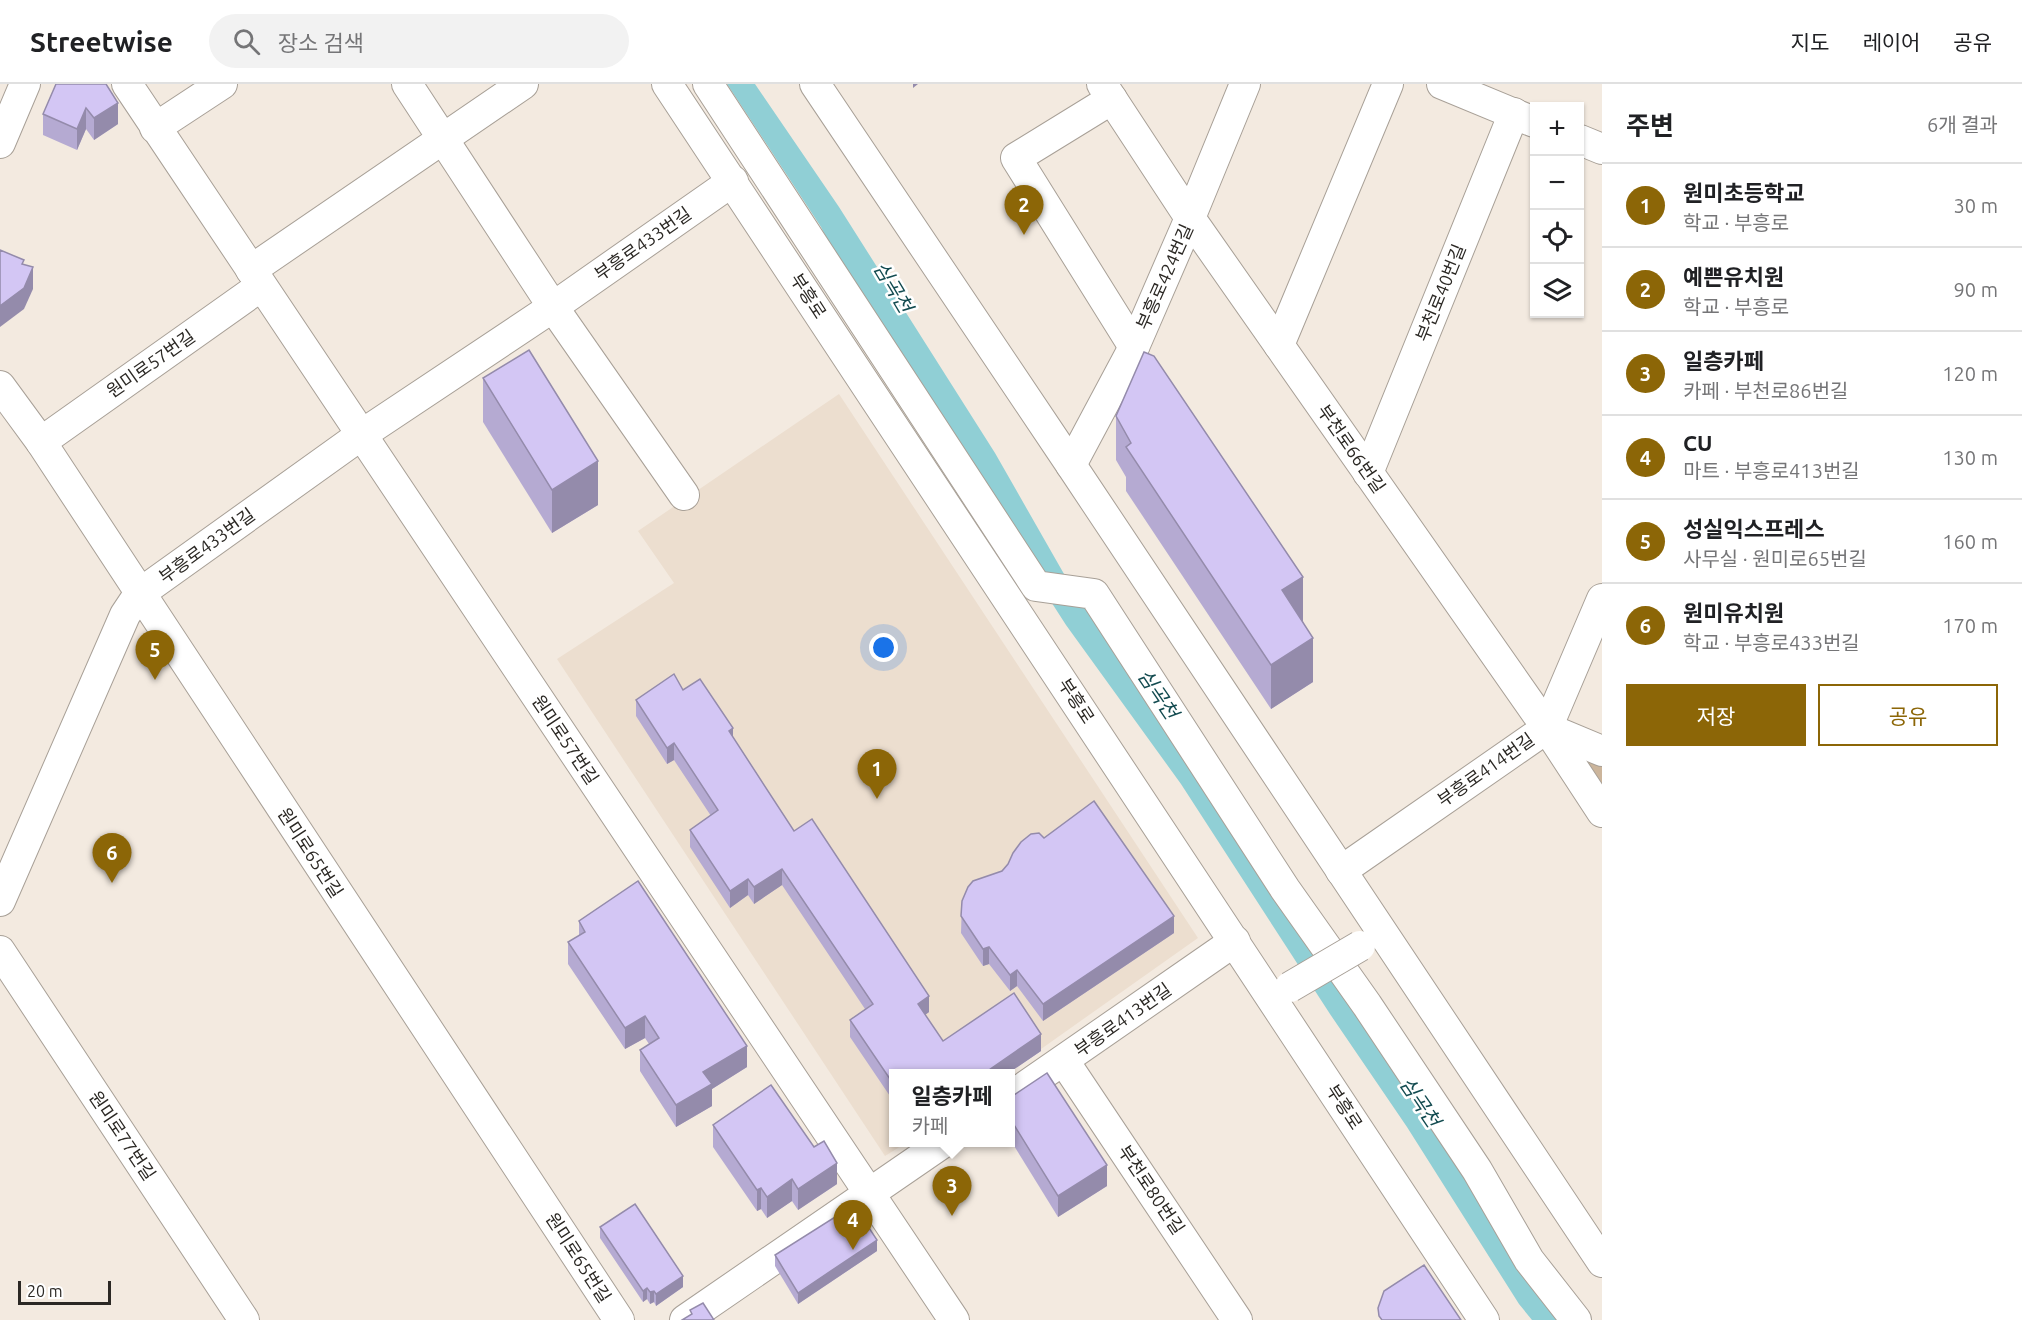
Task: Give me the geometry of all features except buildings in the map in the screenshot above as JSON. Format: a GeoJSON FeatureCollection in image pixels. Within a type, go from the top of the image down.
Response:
{"type":"FeatureCollection","features":[{"type":"Feature","properties":{"kind":"street"},"geometry":{"type":"LineString","coordinates":[[0,143],[25,84]]}},
{"type":"Feature","properties":{"kind":"street","name":"원미로57번길"},"geometry":{"type":"LineString","coordinates":[[127,84],[954,1320]]}},
{"type":"Feature","properties":{"kind":"street"},"geometry":{"type":"LineString","coordinates":[[155,128],[222,84]]}},
{"type":"Feature","properties":{"kind":"street"},"geometry":{"type":"LineString","coordinates":[[407,84],[553,307],[684,495]]}},
{"type":"Feature","properties":{"kind":"street"},"geometry":{"type":"LineString","coordinates":[[442,138],[523,84]]}},
{"type":"Feature","properties":{"kind":"street","name":"부흥로"},"geometry":{"type":"LineString","coordinates":[[667,84],[1235,941],[1281,992],[1484,1320]]}},
{"type":"Feature","properties":{"kind":"street"},"geometry":{"type":"LineString","coordinates":[[708,84],[1036,586],[1094,594],[1285,889],[1367,1005],[1477,1170],[1529,1260],[1576,1320]]}},
{"type":"Feature","properties":{"kind":"street"},"geometry":{"type":"LineString","coordinates":[[815,84],[1341,871],[1371,939],[1602,1262]]}},
{"type":"Feature","properties":{"kind":"street","name":"부흥로424번길"},"geometry":{"type":"LineString","coordinates":[[1071,465],[1134,347],[1245,84]]}},
{"type":"Feature","properties":{"kind":"street"},"geometry":{"type":"LineString","coordinates":[[1279,345],[1388,84]]}},
{"type":"Feature","properties":{"kind":"street","name":"부천로40번길"},"geometry":{"type":"LineString","coordinates":[[1368,473],[1524,118],[1442,84]]}},
{"type":"Feature","properties":{"kind":"street"},"geometry":{"type":"LineString","coordinates":[[1107,91],[1016,158],[1134,347]]}},
{"type":"Feature","properties":{"kind":"street","name":"부천로66번길"},"geometry":{"type":"LineString","coordinates":[[1107,91],[1190,218],[1547,728],[1602,812]]}},
{"type":"Feature","properties":{"kind":"street","name":"원미로57번길"},"geometry":{"type":"LineString","coordinates":[[41,442],[442,138]]}},
{"type":"Feature","properties":{"kind":"street"},"geometry":{"type":"LineString","coordinates":[[1584,142],[1602,149]]}},
{"type":"Feature","properties":{"kind":"street","name":"부흥로433번길"},"geometry":{"type":"LineString","coordinates":[[0,901],[125,615],[139,594],[362,435],[553,307],[733,181]]}},
{"type":"Feature","properties":{"kind":"street","name":"원미로65번길"},"geometry":{"type":"LineString","coordinates":[[0,386],[41,442],[619,1320]]}},
{"type":"Feature","properties":{"kind":"street","name":"부흥로414번길"},"geometry":{"type":"LineString","coordinates":[[1341,871],[1547,728],[1602,600]]}},
{"type":"Feature","properties":{"kind":"street"},"geometry":{"type":"LineString","coordinates":[[1547,728],[1602,751]]}},
{"type":"Feature","properties":{"kind":"street"},"geometry":{"type":"LineString","coordinates":[[1281,992],[1371,939]]}},
{"type":"Feature","properties":{"kind":"street","name":"부흥로413번길"},"geometry":{"type":"LineString","coordinates":[[1015,1094],[1235,941]]}},
{"type":"Feature","properties":{"kind":"street","name":"원미로77번길"},"geometry":{"type":"LineString","coordinates":[[0,951],[244,1320]]}},
{"type":"Feature","properties":{"kind":"street","name":"부천로80번길"},"geometry":{"type":"LineString","coordinates":[[1064,1061],[1237,1320]]}},
{"type":"Feature","properties":{"kind":"street"},"geometry":{"type":"LineString","coordinates":[[685,1320],[938,1147]]}},
{"type":"Feature","properties":{"kind":"shaded area"},"geometry":{"type":"Polygon","coordinates":[[[839,394],[1198,938],[1013,1069],[889,1069],[889,1147],[900,1147],[885,1156],[557,659],[674,583],[638,531],[839,394]]]}},
{"type":"Feature","properties":{"kind":"shaded area"},"geometry":{"type":"Polygon","coordinates":[[[1580,753],[1602,763],[1602,788],[1580,753]]]}},
{"type":"Feature","properties":{"kind":"water","name":"심곡천"},"geometry":{"type":"Polygon","coordinates":[[[727,84],[755,84],[839,207],[995,453],[1076,595],[1184,746],[1567,1320],[1532,1320],[1519,1304],[1407,1127],[1330,1014],[1181,784],[1066,625],[858,302],[821,227],[727,84]]]}},
{"type":"Feature","properties":{"kind":"place","name":"예쁜유치원"},"geometry":{"type":"Point","coordinates":[1024,235]}},
{"type":"Feature","properties":{"kind":"place","name":"성실익스프레스"},"geometry":{"type":"Point","coordinates":[155,680]}},
{"type":"Feature","properties":{"kind":"place","name":"원미초등학교"},"geometry":{"type":"Point","coordinates":[877,799]}},
{"type":"Feature","properties":{"kind":"place","name":"원미유치원"},"geometry":{"type":"Point","coordinates":[112,883]}},
{"type":"Feature","properties":{"kind":"place","name":"일층카페"},"geometry":{"type":"Point","coordinates":[952,1216]}},
{"type":"Feature","properties":{"kind":"place","name":"CU"},"geometry":{"type":"Point","coordinates":[853,1250]}}]}
